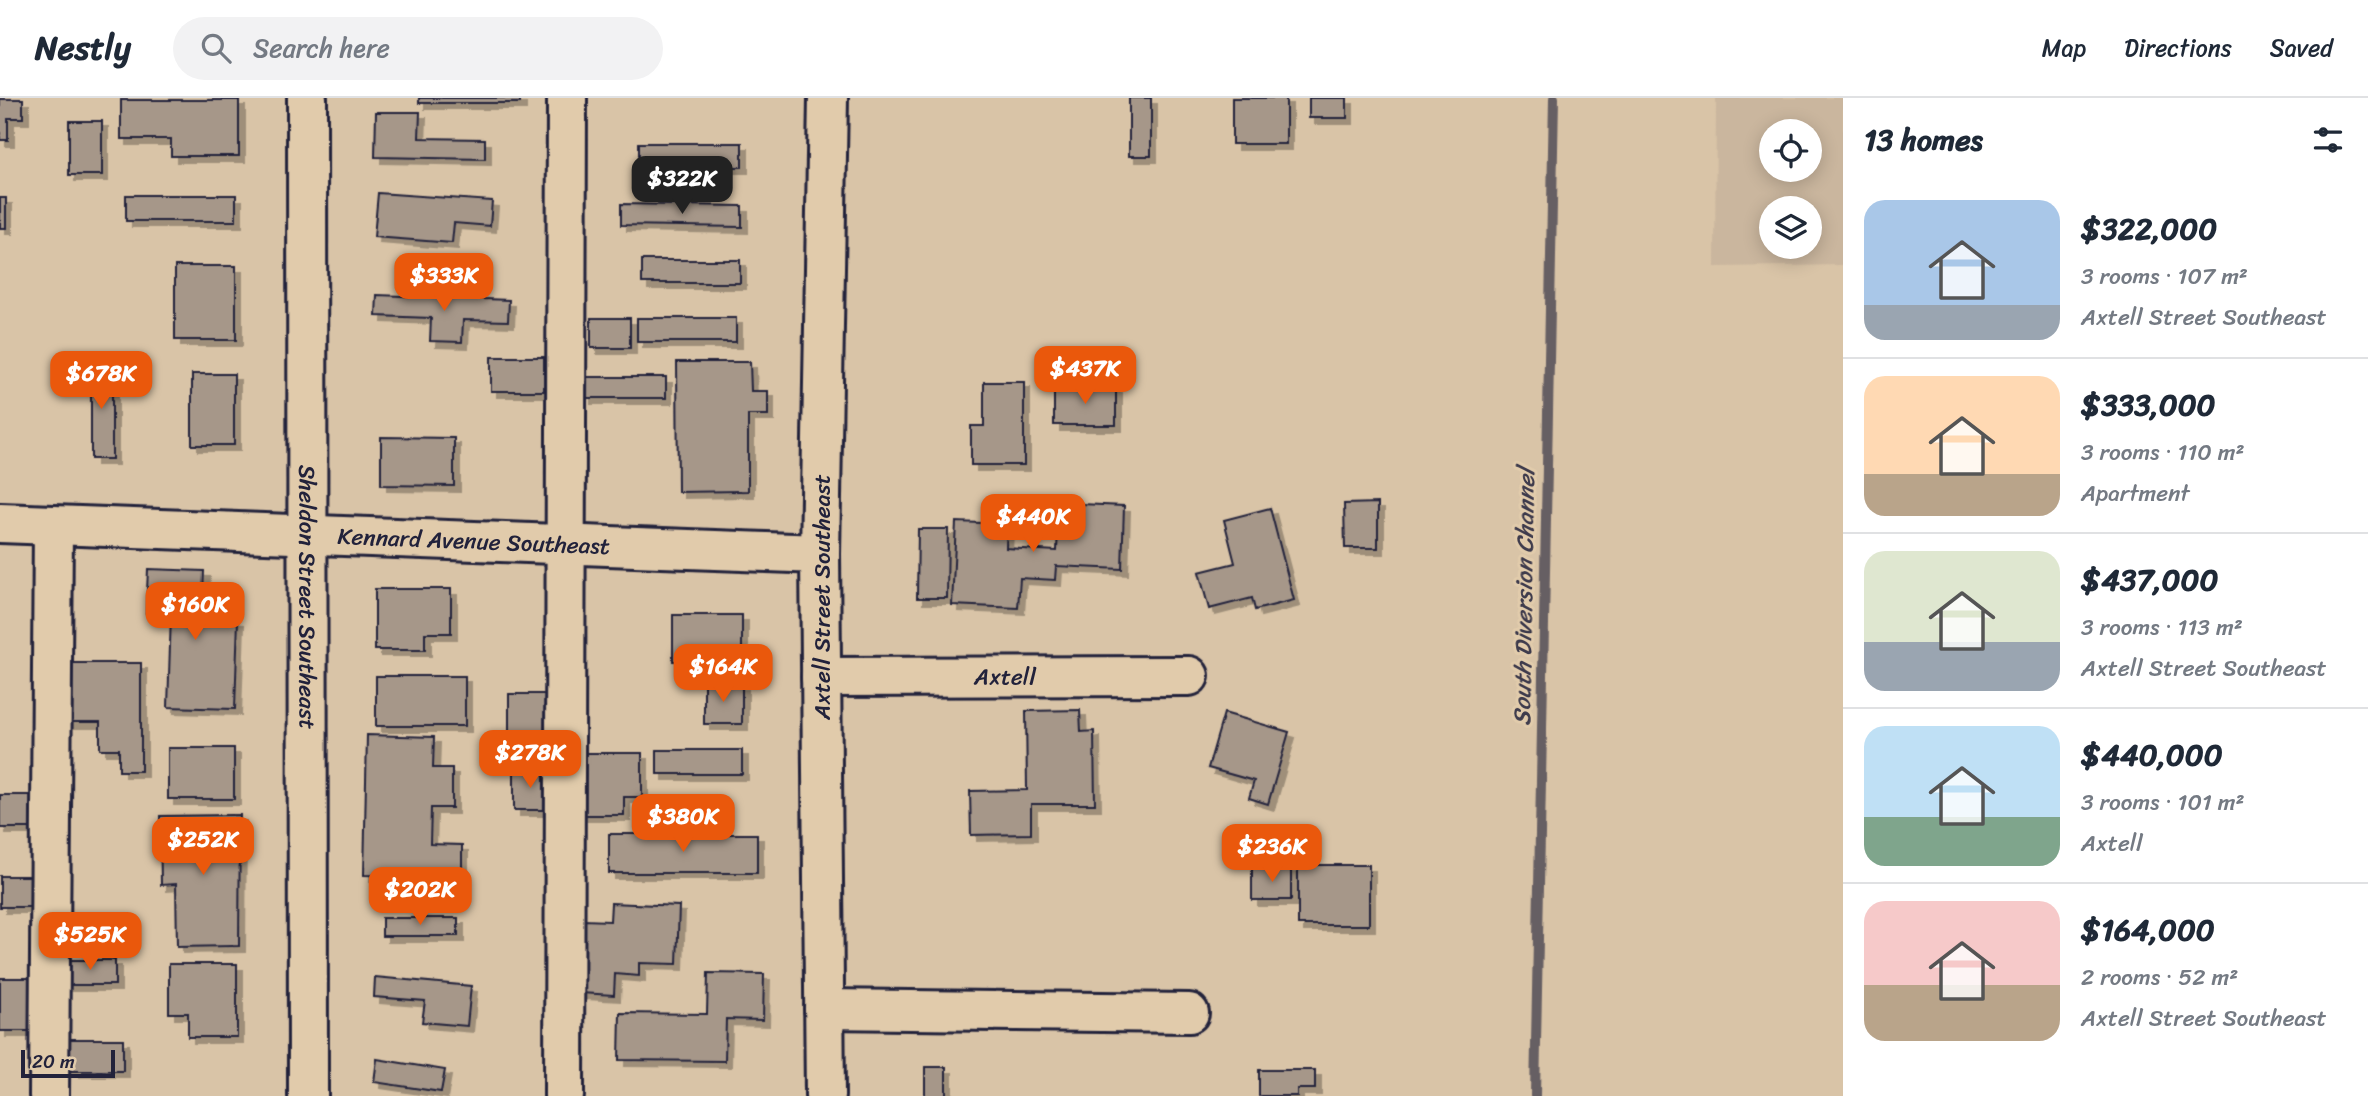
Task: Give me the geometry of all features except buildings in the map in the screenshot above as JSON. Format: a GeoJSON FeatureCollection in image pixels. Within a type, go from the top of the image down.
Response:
{"type":"FeatureCollection","features":[{"type":"Feature","properties":{"kind":"street","name":"Sheldon Street Southeast"},"geometry":{"type":"LineString","coordinates":[[307,98],[308,1096]]}},
{"type":"Feature","properties":{"kind":"street"},"geometry":{"type":"LineString","coordinates":[[564,1096],[567,98]]}},
{"type":"Feature","properties":{"kind":"street","name":"Axtell Street Southeast"},"geometry":{"type":"LineString","coordinates":[[825,1096],[820,554],[828,98]]}},
{"type":"Feature","properties":{"kind":"street","name":"Kennard Avenue Southeast"},"geometry":{"type":"LineString","coordinates":[[0,523],[820,554]]}},
{"type":"Feature","properties":{"kind":"street"},"geometry":{"type":"LineString","coordinates":[[49,1096],[53,525]]}},
{"type":"Feature","properties":{"kind":"street","name":"Axtell"},"geometry":{"type":"LineString","coordinates":[[821,677],[1189,676]]}},
{"type":"Feature","properties":{"kind":"street"},"geometry":{"type":"LineString","coordinates":[[824,1009],[1189,1013]]}},
{"type":"Feature","properties":{"kind":"shaded area"},"geometry":{"type":"Polygon","coordinates":[[[1716,98],[1843,98],[1843,265],[1715,267],[1716,98]]]}},
{"type":"Feature","properties":{"kind":"waterway","name":"South Diversion Channel"},"geometry":{"type":"LineString","coordinates":[[1535,1096],[1554,98]]}}]}
